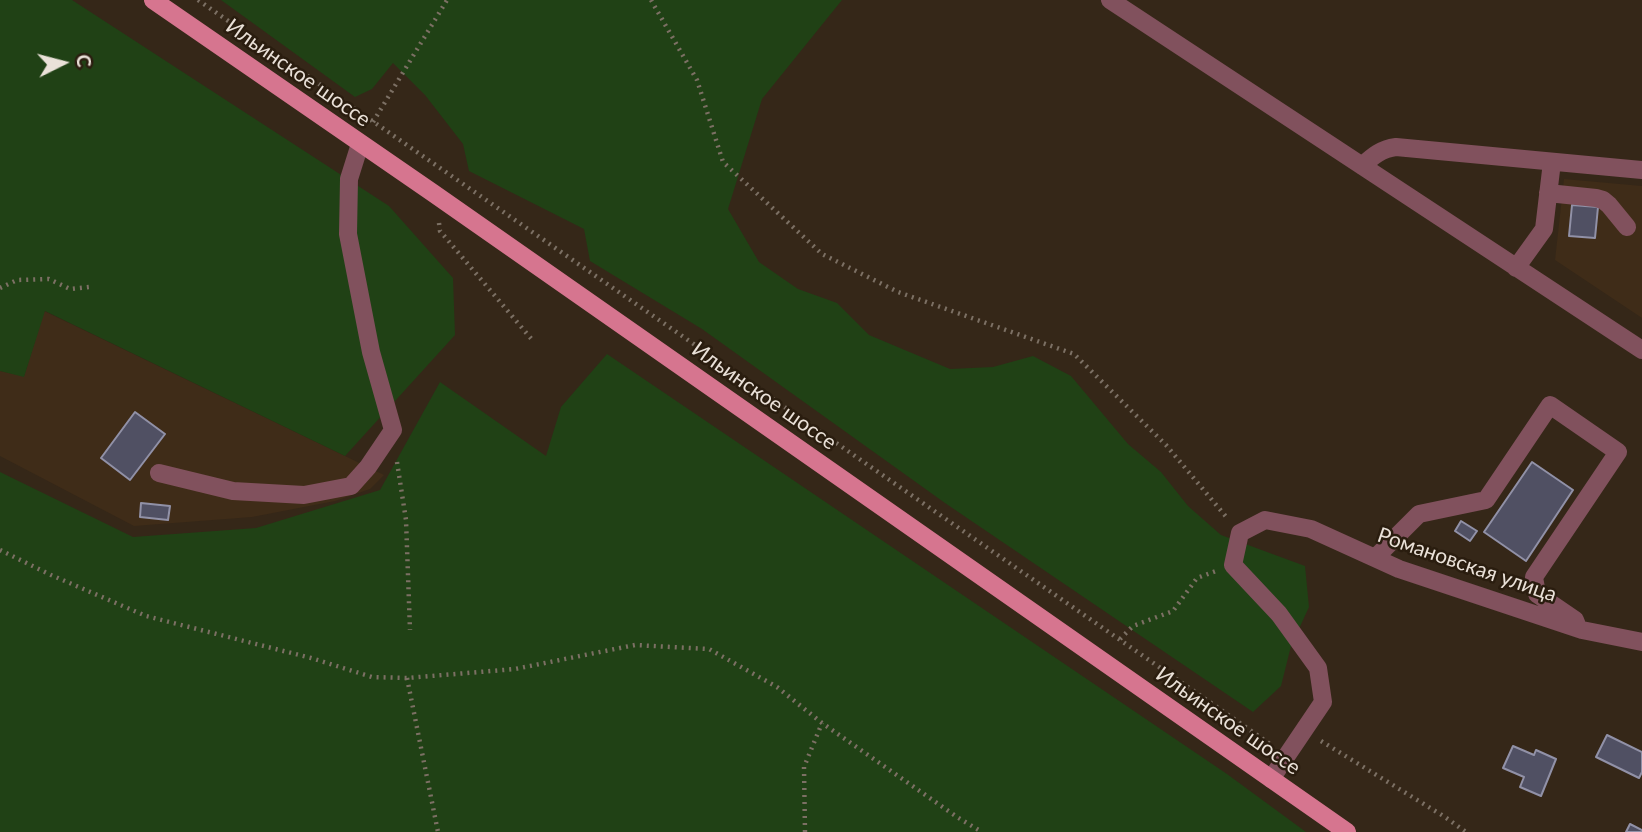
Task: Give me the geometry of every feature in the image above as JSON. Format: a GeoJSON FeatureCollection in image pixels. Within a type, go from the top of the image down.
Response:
{"type":"FeatureCollection","features":[{"type":"Feature","properties":{"kind":"main road","name":"Ильинское шоссе"},"geometry":{"type":"LineString","coordinates":[[153,0],[1347,832]]}},
{"type":"Feature","properties":{"kind":"street"},"geometry":{"type":"LineString","coordinates":[[1110,0],[1642,350]]}},
{"type":"Feature","properties":{"kind":"street"},"geometry":{"type":"LineString","coordinates":[[159,473],[233,491],[304,495],[351,485],[368,467],[393,430],[371,352],[348,234],[349,179],[360,144]]}},
{"type":"Feature","properties":{"kind":"street"},"geometry":{"type":"LineString","coordinates":[[1362,166],[1377,153],[1396,147],[1642,170]]}},
{"type":"Feature","properties":{"kind":"street"},"geometry":{"type":"LineString","coordinates":[[1516,268],[1544,229],[1552,162]]}},
{"type":"Feature","properties":{"kind":"street"},"geometry":{"type":"LineString","coordinates":[[1548,193],[1603,200],[1627,227]]}},
{"type":"Feature","properties":{"kind":"street"},"geometry":{"type":"LineString","coordinates":[[1375,558],[1419,514],[1486,500],[1550,405],[1618,452],[1534,578],[1537,594],[1575,620],[1579,628]]}},
{"type":"Feature","properties":{"kind":"street","name":"Романовская улица"},"geometry":{"type":"LineString","coordinates":[[1240,533],[1265,520],[1311,529],[1399,569],[1579,628],[1642,642]]}},
{"type":"Feature","properties":{"kind":"street"},"geometry":{"type":"LineString","coordinates":[[1240,533],[1233,565],[1279,614],[1318,668],[1322,702],[1271,779]]}},
{"type":"Feature","properties":{"kind":"path"},"geometry":{"type":"LineString","coordinates":[[198,0],[1287,755]]}},
{"type":"Feature","properties":{"kind":"path"},"geometry":{"type":"LineString","coordinates":[[360,144],[447,0]]}},
{"type":"Feature","properties":{"kind":"path"},"geometry":{"type":"LineString","coordinates":[[651,0],[696,80],[723,162],[822,254],[898,292],[1073,354],[1166,445],[1240,533]]}},
{"type":"Feature","properties":{"kind":"path"},"geometry":{"type":"LineString","coordinates":[[433,193],[440,231],[534,342]]}},
{"type":"Feature","properties":{"kind":"path"},"geometry":{"type":"LineString","coordinates":[[0,288],[17,280],[49,279],[70,289],[89,287]]}},
{"type":"Feature","properties":{"kind":"path"},"geometry":{"type":"LineString","coordinates":[[393,430],[405,520],[410,630]]}},
{"type":"Feature","properties":{"kind":"path"},"geometry":{"type":"LineString","coordinates":[[0,550],[146,616],[311,658],[372,677],[407,678],[515,669],[635,645],[709,649],[777,687],[822,723],[982,832]]}},
{"type":"Feature","properties":{"kind":"path"},"geometry":{"type":"LineString","coordinates":[[1120,639],[1133,626],[1172,611],[1197,578],[1233,565]]}},
{"type":"Feature","properties":{"kind":"path"},"geometry":{"type":"LineString","coordinates":[[407,678],[438,832]]}},
{"type":"Feature","properties":{"kind":"path"},"geometry":{"type":"LineString","coordinates":[[806,832],[804,766],[822,723]]}},
{"type":"Feature","properties":{"kind":"path"},"geometry":{"type":"LineString","coordinates":[[1304,730],[1466,832]]}},
{"type":"Feature","properties":{"kind":"shaded area"},"geometry":{"type":"Polygon","coordinates":[[[1564,179],[1642,186],[1642,318],[1555,260],[1564,179]]]}},
{"type":"Feature","properties":{"kind":"shaded area"},"geometry":{"type":"Polygon","coordinates":[[[44,311],[384,475],[370,489],[335,501],[252,517],[134,526],[0,456],[0,371],[24,376],[44,311]]]}},
{"type":"Feature","properties":{"kind":"green space"},"geometry":{"type":"Polygon","coordinates":[[[0,0],[72,0],[389,206],[453,278],[455,335],[345,456],[45,311],[24,377],[0,371],[0,0]]]}},
{"type":"Feature","properties":{"kind":"green space"},"geometry":{"type":"Polygon","coordinates":[[[221,0],[842,0],[762,99],[728,209],[759,262],[798,289],[837,303],[869,335],[950,369],[993,367],[1033,356],[1071,376],[1128,444],[1161,472],[1188,506],[1221,535],[1305,566],[1309,607],[1291,646],[1281,686],[1253,712],[945,503],[702,329],[590,261],[584,229],[469,171],[463,144],[425,95],[393,63],[372,89],[355,97],[221,0]]]}},
{"type":"Feature","properties":{"kind":"green space"},"geometry":{"type":"Polygon","coordinates":[[[607,354],[1227,774],[1306,832],[0,832],[0,472],[133,537],[256,528],[380,490],[440,382],[546,456],[561,407],[607,354]]]}},
{"type":"Feature","properties":{"kind":"building"},"geometry":{"type":"Polygon","coordinates":[[[1572,205],[1598,207],[1595,238],[1569,236],[1572,205]]]}},
{"type":"Feature","properties":{"kind":"building"},"geometry":{"type":"Polygon","coordinates":[[[135,412],[165,434],[130,480],[101,458],[135,412]]]}},
{"type":"Feature","properties":{"kind":"building"},"geometry":{"type":"Polygon","coordinates":[[[1532,462],[1573,490],[1526,561],[1484,532],[1532,462]]]}},
{"type":"Feature","properties":{"kind":"building"},"geometry":{"type":"Polygon","coordinates":[[[141,503],[170,506],[168,520],[140,517],[141,503]]]}},
{"type":"Feature","properties":{"kind":"building"},"geometry":{"type":"Polygon","coordinates":[[[1461,521],[1477,531],[1470,541],[1455,531],[1461,521]]]}},
{"type":"Feature","properties":{"kind":"building"},"geometry":{"type":"Polygon","coordinates":[[[1607,735],[1642,752],[1642,772],[1639,778],[1596,757],[1607,735]]]}},
{"type":"Feature","properties":{"kind":"building"},"geometry":{"type":"Polygon","coordinates":[[[1513,746],[1534,755],[1536,750],[1556,759],[1541,796],[1520,787],[1524,777],[1503,768],[1513,746]]]}},
{"type":"Feature","properties":{"kind":"building"},"geometry":{"type":"Polygon","coordinates":[[[1630,824],[1642,830],[1642,832],[1626,832],[1630,824]]]}}]}
